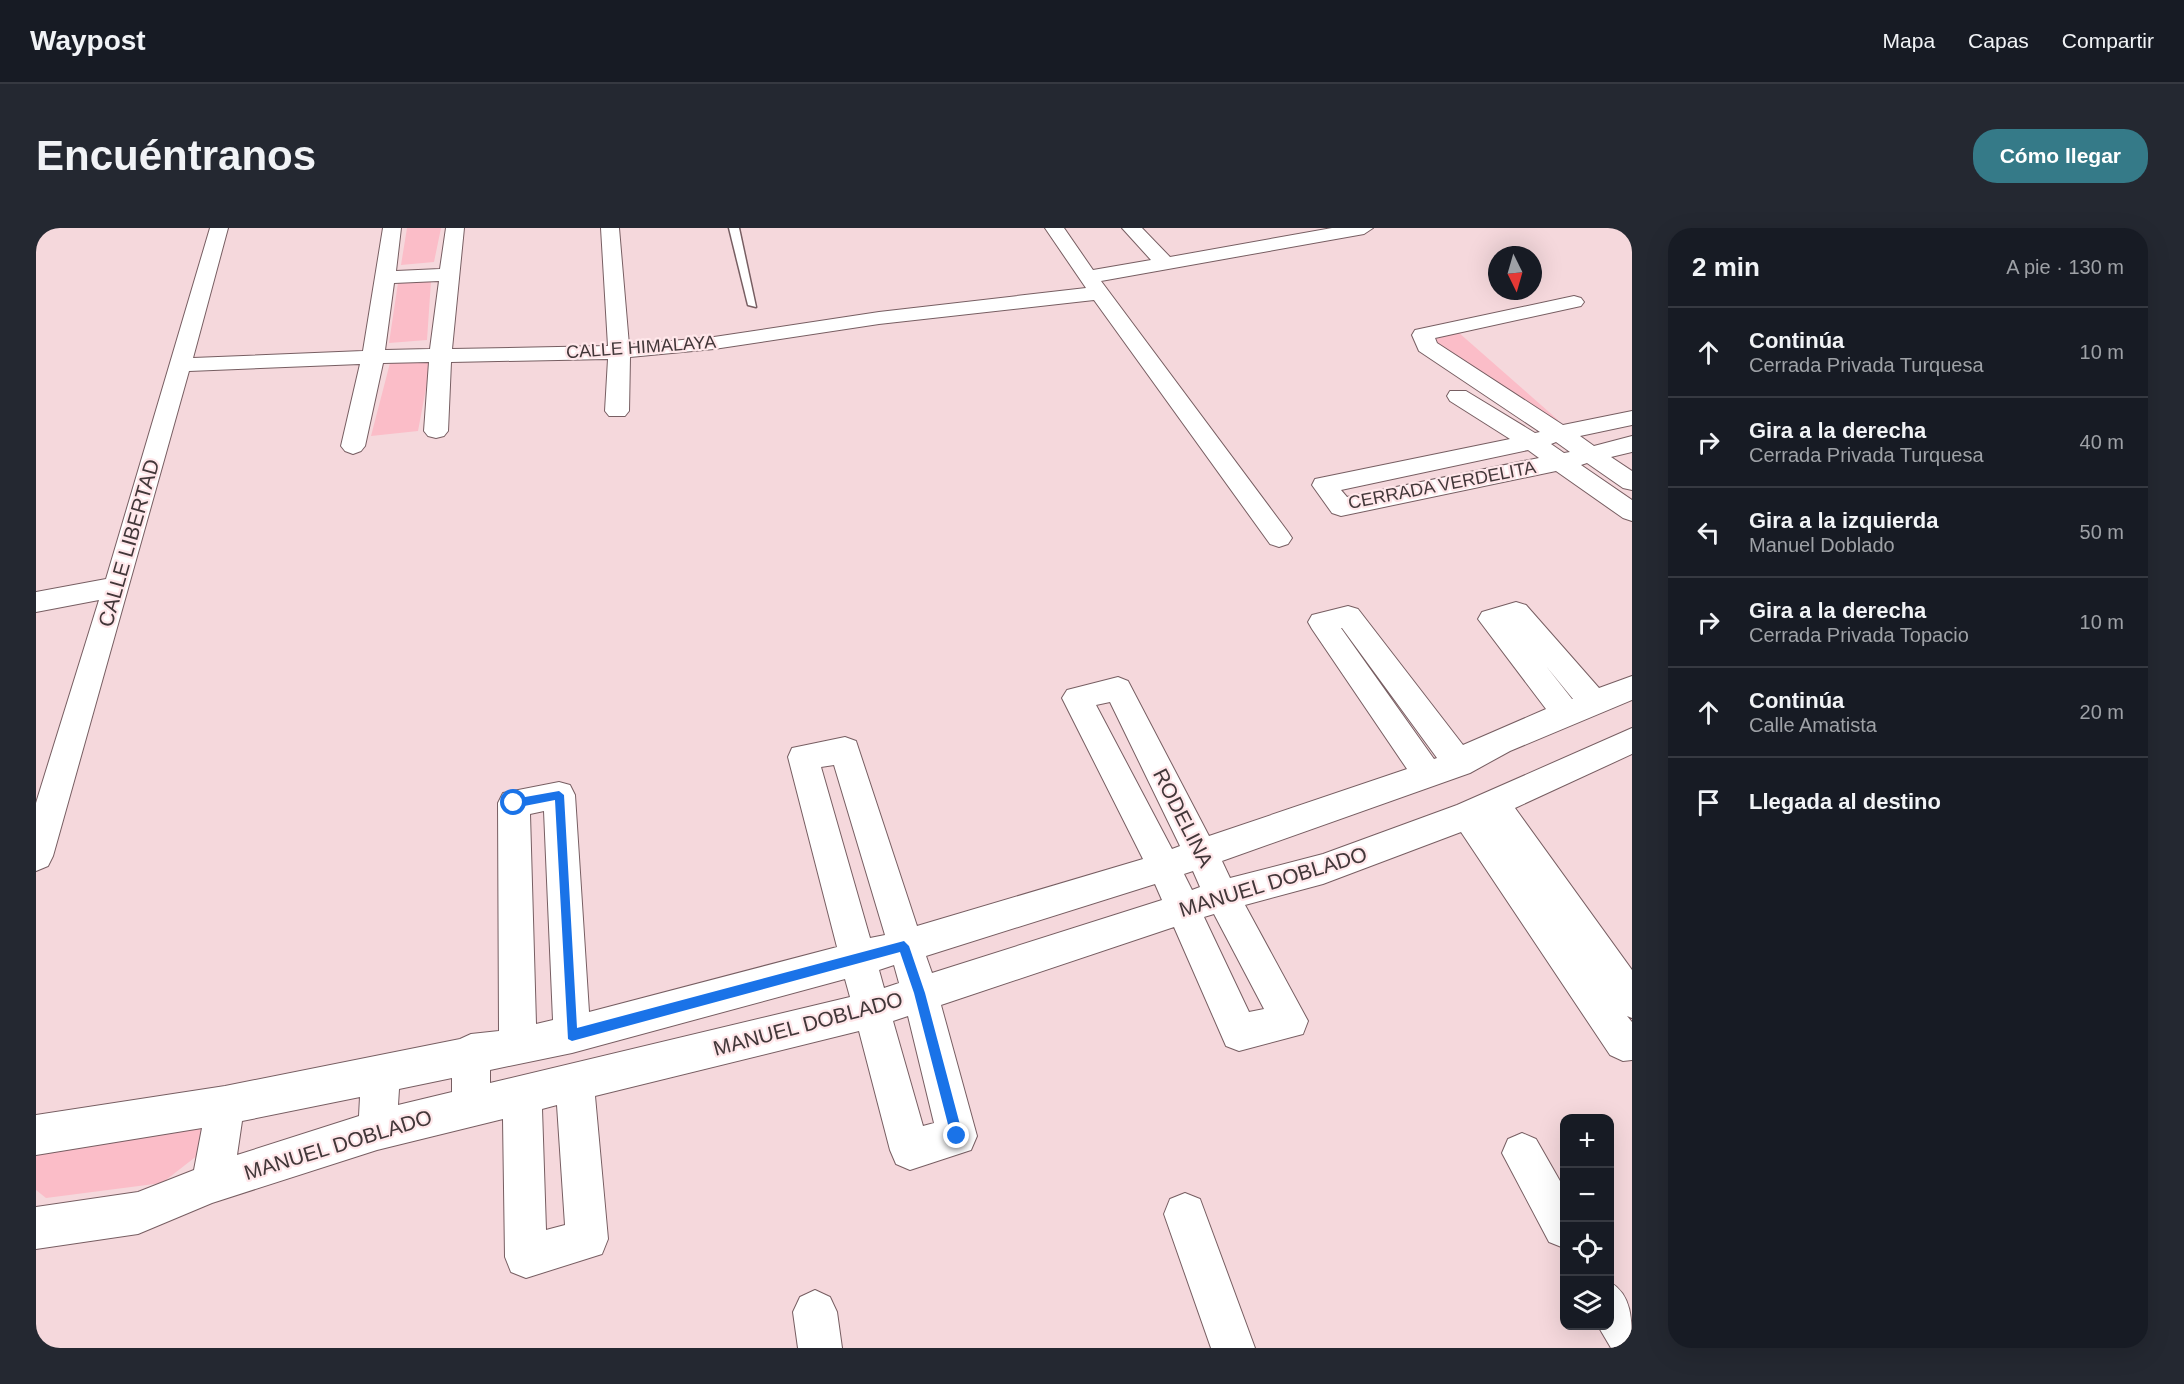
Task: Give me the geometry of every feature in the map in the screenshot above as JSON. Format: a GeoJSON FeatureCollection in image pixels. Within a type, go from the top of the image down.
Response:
{"type":"FeatureCollection","features":[{"type":"Feature","properties":{"kind":"street","name":"CALLE LIBERTAD"},"geometry":{"type":"LineString","coordinates":[[36,856],[117,587],[219,228]]}},
{"type":"Feature","properties":{"kind":"street"},"geometry":{"type":"LineString","coordinates":[[353,446],[373,357],[392,228]]}},
{"type":"Feature","properties":{"kind":"street"},"geometry":{"type":"LineString","coordinates":[[436,431],[440,356],[455,228]]}},
{"type":"Feature","properties":{"kind":"street"},"geometry":{"type":"LineString","coordinates":[[610,228],[619,352],[617,411]]}},
{"type":"Feature","properties":{"kind":"street"},"geometry":{"type":"LineString","coordinates":[[1054,228],[1093,285],[1279,538]]}},
{"type":"Feature","properties":{"kind":"street"},"geometry":{"type":"LineString","coordinates":[[1131,228],[1166,263]]}},
{"type":"Feature","properties":{"kind":"street","name":"CALLE HIMALAYA"},"geometry":{"type":"LineString","coordinates":[[181,364],[619,352],[714,343],[1093,285],[1166,263],[1291,234],[1364,228]]}},
{"type":"Feature","properties":{"kind":"street"},"geometry":{"type":"LineString","coordinates":[[383,278],[451,274]]}},
{"type":"Feature","properties":{"kind":"street"},"geometry":{"type":"LineString","coordinates":[[1574,302],[1423,335],[1427,346],[1632,482]]}},
{"type":"Feature","properties":{"kind":"street"},"geometry":{"type":"LineString","coordinates":[[1487,385],[1458,396],[1532,442],[1632,512]]}},
{"type":"Feature","properties":{"kind":"street","name":"CERRADA VERDELITA"},"geometry":{"type":"LineString","coordinates":[[1632,417],[1532,442],[1324,484],[1341,507],[1560,462],[1632,444]]}},
{"type":"Feature","properties":{"kind":"street"},"geometry":{"type":"LineString","coordinates":[[36,602],[117,587]]}},
{"type":"Feature","properties":{"kind":"street"},"geometry":{"type":"LineString","coordinates":[[1348,616],[1444,770],[1322,622],[1348,616]]}},
{"type":"Feature","properties":{"kind":"street"},"geometry":{"type":"LineString","coordinates":[[36,1135],[225,1105],[471,1053],[572,1035],[904,946],[1102,888],[1444,770],[1496,744],[1632,688]]}},
{"type":"Feature","properties":{"kind":"street","name":"RODELINA"},"geometry":{"type":"LineString","coordinates":[[1118,689],[1202,854],[1221,896],[1290,1021],[1239,1033],[1164,866],[1077,698],[1118,689]]}},
{"type":"Feature","properties":{"kind":"street","name":"MANUEL DOBLADO"},"geometry":{"type":"LineString","coordinates":[[36,1228],[138,1213],[213,1183],[377,1130],[871,1010],[1221,896],[1323,869],[1481,810],[1632,740]]}},
{"type":"Feature","properties":{"kind":"street"},"geometry":{"type":"LineString","coordinates":[[845,750],[904,946],[920,993],[957,1136],[910,1150],[802,758],[845,750]]}},
{"type":"Feature","properties":{"kind":"street"},"geometry":{"type":"LineString","coordinates":[[518,1046],[514,803],[559,795],[572,1035]]}},
{"type":"Feature","properties":{"kind":"street"},"geometry":{"type":"LineString","coordinates":[[1481,810],[1632,1000]]}},
{"type":"Feature","properties":{"kind":"street"},"geometry":{"type":"LineString","coordinates":[[1481,810],[1623,1042],[1632,1041]]}},
{"type":"Feature","properties":{"kind":"street"},"geometry":{"type":"LineString","coordinates":[[471,1053],[471,1107]]}},
{"type":"Feature","properties":{"kind":"street"},"geometry":{"type":"LineString","coordinates":[[377,1130],[381,1072]]}},
{"type":"Feature","properties":{"kind":"street"},"geometry":{"type":"LineString","coordinates":[[522,1093],[526,1257],[587,1239],[575,1083]]}},
{"type":"Feature","properties":{"kind":"street"},"geometry":{"type":"LineString","coordinates":[[213,1183],[225,1105]]}},
{"type":"Feature","properties":{"kind":"street"},"geometry":{"type":"LineString","coordinates":[[1522,1153],[1561,1222]]}},
{"type":"Feature","properties":{"kind":"street"},"geometry":{"type":"LineString","coordinates":[[1185,1214],[1233,1348]]}},
{"type":"Feature","properties":{"kind":"street"},"geometry":{"type":"LineString","coordinates":[[1614,1311],[1632,1342]]}},
{"type":"Feature","properties":{"kind":"lane"},"geometry":{"type":"LineString","coordinates":[[734,228],[753,305]]}},
{"type":"Feature","properties":{"kind":"shaded area"},"geometry":{"type":"Polygon","coordinates":[[[407,228],[441,228],[434,262],[401,265],[407,228]]]}},
{"type":"Feature","properties":{"kind":"shaded area"},"geometry":{"type":"Polygon","coordinates":[[[431,281],[427,340],[389,343],[398,283],[431,281]]]}},
{"type":"Feature","properties":{"kind":"shaded area"},"geometry":{"type":"Polygon","coordinates":[[[1458,332],[1558,420],[1553,422],[1433,342],[1432,336],[1458,332]]]}},
{"type":"Feature","properties":{"kind":"shaded area"},"geometry":{"type":"Polygon","coordinates":[[[431,362],[418,431],[371,436],[390,363],[431,362]]]}},
{"type":"Feature","properties":{"kind":"shaded area"},"geometry":{"type":"Polygon","coordinates":[[[191,1120],[206,1132],[198,1155],[162,1183],[46,1198],[36,1190],[36,1156],[80,1142],[191,1120]]]}},
{"type":"Feature","properties":{"kind":"route"},"geometry":{"type":"LineString","coordinates":[[514,803],[559,795],[572,1035],[904,946],[920,993],[957,1136]]}}]}
